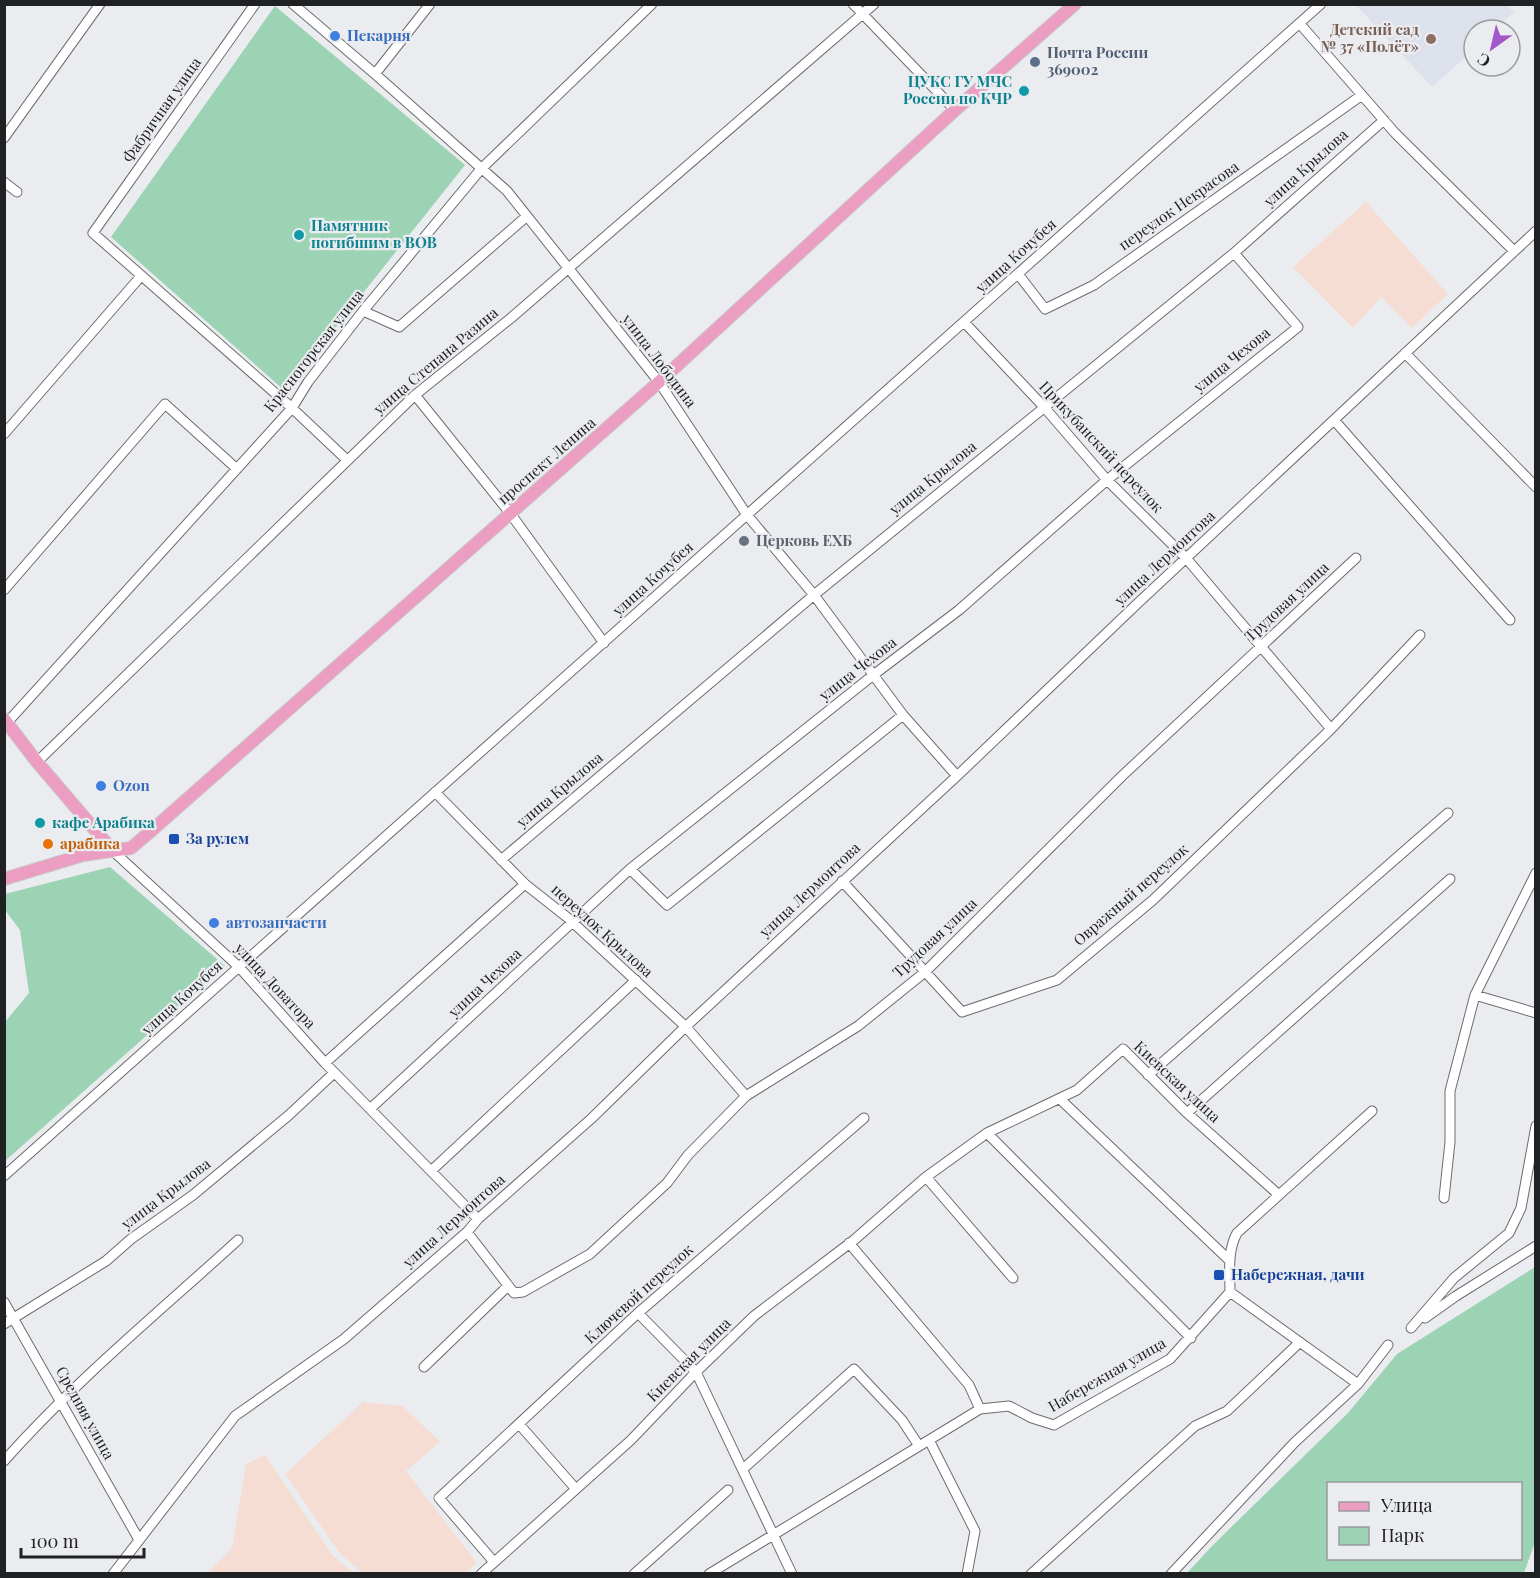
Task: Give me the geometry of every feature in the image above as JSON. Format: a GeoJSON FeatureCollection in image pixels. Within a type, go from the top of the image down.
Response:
{"type":"FeatureCollection","features":[{"type":"Feature","properties":{"kind":"main road","name":"проспект Ленина"},"geometry":{"type":"LineString","coordinates":[[4,879],[83,855],[131,848],[659,382],[955,110],[1075,4]]}},
{"type":"Feature","properties":{"kind":"main road","name":"улица Доватора"},"geometry":{"type":"LineString","coordinates":[[6,723],[113,851]]}},
{"type":"Feature","properties":{"kind":"street"},"geometry":{"type":"LineString","coordinates":[[4,138],[100,4]]}},
{"type":"Feature","properties":{"kind":"street","name":"Фабричная улица"},"geometry":{"type":"LineString","coordinates":[[141,276],[93,233],[255,4]]}},
{"type":"Feature","properties":{"kind":"street","name":"улица Лободина"},"geometry":{"type":"LineString","coordinates":[[293,4],[507,191],[659,382],[747,515],[814,595],[903,715],[957,776]]}},
{"type":"Feature","properties":{"kind":"street"},"geometry":{"type":"LineString","coordinates":[[375,74],[430,4]]}},
{"type":"Feature","properties":{"kind":"street","name":"Красногорская улица"},"geometry":{"type":"LineString","coordinates":[[6,723],[292,408],[308,382],[363,311],[481,169],[652,4]]}},
{"type":"Feature","properties":{"kind":"street"},"geometry":{"type":"LineString","coordinates":[[853,4],[955,110]]}},
{"type":"Feature","properties":{"kind":"street","name":"улица Степана Разина"},"geometry":{"type":"LineString","coordinates":[[38,762],[415,395],[511,318],[874,4]]}},
{"type":"Feature","properties":{"kind":"street","name":"улица Кочубея"},"geometry":{"type":"LineString","coordinates":[[4,1176],[1321,4]]}},
{"type":"Feature","properties":{"kind":"street"},"geometry":{"type":"LineString","coordinates":[[1300,24],[1383,120],[1514,251]]}},
{"type":"Feature","properties":{"kind":"street","name":"переулок Некрасова"},"geometry":{"type":"LineString","coordinates":[[1018,274],[1045,309],[1094,285],[1362,95]]}},
{"type":"Feature","properties":{"kind":"street","name":"улица Крылова"},"geometry":{"type":"LineString","coordinates":[[501,860],[814,595],[1234,253],[1383,120]]}},
{"type":"Feature","properties":{"kind":"street"},"geometry":{"type":"LineString","coordinates":[[4,182],[18,192]]}},
{"type":"Feature","properties":{"kind":"street"},"geometry":{"type":"LineString","coordinates":[[363,311],[399,327],[526,216]]}},
{"type":"Feature","properties":{"kind":"street","name":"улица Лермонтова"},"geometry":{"type":"LineString","coordinates":[[113,1574],[138,1538],[235,1416],[344,1339],[467,1232],[478,1219],[592,1118],[686,1027],[957,776],[1536,231]]}},
{"type":"Feature","properties":{"kind":"street","name":"улица Чехова"},"geometry":{"type":"LineString","coordinates":[[370,1109],[630,869],[958,610],[1107,480],[1298,327],[1234,253]]}},
{"type":"Feature","properties":{"kind":"street"},"geometry":{"type":"LineString","coordinates":[[4,434],[141,276],[292,408],[347,460]]}},
{"type":"Feature","properties":{"kind":"street","name":"Прикубанский переулок"},"geometry":{"type":"LineString","coordinates":[[964,322],[1044,407],[1107,480],[1186,558],[1332,729]]}},
{"type":"Feature","properties":{"kind":"street"},"geometry":{"type":"LineString","coordinates":[[1406,353],[1536,487]]}},
{"type":"Feature","properties":{"kind":"street"},"geometry":{"type":"LineString","coordinates":[[415,395],[510,513],[604,643]]}},
{"type":"Feature","properties":{"kind":"street"},"geometry":{"type":"LineString","coordinates":[[4,590],[165,404],[237,469]]}},
{"type":"Feature","properties":{"kind":"street"},"geometry":{"type":"LineString","coordinates":[[1334,420],[1510,620]]}},
{"type":"Feature","properties":{"kind":"street","name":"Трудовая улица"},"geometry":{"type":"LineString","coordinates":[[508,1286],[514,1293],[523,1292],[590,1254],[667,1183],[688,1155],[746,1096],[858,1026],[925,972],[1122,776],[1356,558]]}},
{"type":"Feature","properties":{"kind":"street","name":"Овражный переулок"},"geometry":{"type":"LineString","coordinates":[[842,881],[962,1012],[1056,980],[1153,900],[1332,729],[1420,635]]}},
{"type":"Feature","properties":{"kind":"street"},"geometry":{"type":"LineString","coordinates":[[630,869],[667,905],[903,715]]}},
{"type":"Feature","properties":{"kind":"street","name":"переулок Крылова"},"geometry":{"type":"LineString","coordinates":[[435,792],[525,884],[573,922],[686,1027],[746,1096]]}},
{"type":"Feature","properties":{"kind":"street"},"geometry":{"type":"LineString","coordinates":[[1148,1075],[1448,813]]}},
{"type":"Feature","properties":{"kind":"street","name":"улица Доватора"},"geometry":{"type":"LineString","coordinates":[[113,851],[239,967],[334,1073],[478,1219]]}},
{"type":"Feature","properties":{"kind":"street"},"geometry":{"type":"LineString","coordinates":[[1444,1198],[1450,1142],[1450,1090],[1474,994],[1536,873]]}},
{"type":"Feature","properties":{"kind":"street"},"geometry":{"type":"LineString","coordinates":[[1187,1113],[1450,879]]}},
{"type":"Feature","properties":{"kind":"street"},"geometry":{"type":"LineString","coordinates":[[325,1063],[525,884]]}},
{"type":"Feature","properties":{"kind":"street"},"geometry":{"type":"LineString","coordinates":[[431,1171],[636,980]]}},
{"type":"Feature","properties":{"kind":"street"},"geometry":{"type":"LineString","coordinates":[[1474,994],[1536,1013]]}},
{"type":"Feature","properties":{"kind":"street","name":"Киевская улица"},"geometry":{"type":"LineString","coordinates":[[481,1574],[575,1488],[632,1440],[696,1372],[754,1316],[849,1244],[926,1177],[987,1133],[1077,1090],[1123,1049],[1187,1113],[1280,1195]]}},
{"type":"Feature","properties":{"kind":"street","name":"улица Крылова"},"geometry":{"type":"LineString","coordinates":[[4,1324],[106,1261],[131,1239],[202,1187],[289,1115],[334,1073]]}},
{"type":"Feature","properties":{"kind":"street"},"geometry":{"type":"LineString","coordinates":[[1060,1099],[1229,1260]]}},
{"type":"Feature","properties":{"kind":"street"},"geometry":{"type":"LineString","coordinates":[[1358,1384],[1230,1292],[1229,1260],[1232,1241],[1237,1233],[1372,1111]]}},
{"type":"Feature","properties":{"kind":"street","name":"Ключевой переулок"},"geometry":{"type":"LineString","coordinates":[[494,1562],[439,1498],[638,1313],[864,1118]]}},
{"type":"Feature","properties":{"kind":"street"},"geometry":{"type":"LineString","coordinates":[[1536,1126],[1521,1208],[1509,1233],[1454,1278],[1411,1328],[1455,1296],[1536,1246]]}},
{"type":"Feature","properties":{"kind":"street"},"geometry":{"type":"LineString","coordinates":[[987,1133],[1191,1338]]}},
{"type":"Feature","properties":{"kind":"street"},"geometry":{"type":"LineString","coordinates":[[926,1177],[1013,1278]]}},
{"type":"Feature","properties":{"kind":"street"},"geometry":{"type":"LineString","coordinates":[[424,1367],[508,1286],[467,1232]]}},
{"type":"Feature","properties":{"kind":"street"},"geometry":{"type":"LineString","coordinates":[[4,1461],[61,1401],[238,1240]]}},
{"type":"Feature","properties":{"kind":"street"},"geometry":{"type":"LineString","coordinates":[[849,1244],[969,1385],[980,1409]]}},
{"type":"Feature","properties":{"kind":"street","name":"Набережная улица"},"geometry":{"type":"LineString","coordinates":[[709,1574],[980,1409],[1009,1406],[1032,1418],[1054,1425],[1170,1359],[1230,1292]]}},
{"type":"Feature","properties":{"kind":"street","name":"Средняя улица"},"geometry":{"type":"LineString","coordinates":[[4,1302],[138,1538]]}},
{"type":"Feature","properties":{"kind":"street"},"geometry":{"type":"LineString","coordinates":[[638,1313],[696,1372],[792,1574]]}},
{"type":"Feature","properties":{"kind":"street"},"geometry":{"type":"LineString","coordinates":[[1031,1574],[1195,1426],[1227,1411],[1300,1342]]}},
{"type":"Feature","properties":{"kind":"street"},"geometry":{"type":"LineString","coordinates":[[1171,1574],[1295,1442],[1358,1384],[1388,1345]]}},
{"type":"Feature","properties":{"kind":"street"},"geometry":{"type":"LineString","coordinates":[[743,1469],[854,1369],[902,1420],[919,1446]]}},
{"type":"Feature","properties":{"kind":"street"},"geometry":{"type":"LineString","coordinates":[[519,1424],[575,1488]]}},
{"type":"Feature","properties":{"kind":"street"},"geometry":{"type":"LineString","coordinates":[[929,1440],[975,1531],[967,1574]]}},
{"type":"Feature","properties":{"kind":"street"},"geometry":{"type":"LineString","coordinates":[[634,1574],[728,1490]]}},
{"type":"Feature","properties":{"kind":"shaded area","name":"Детский сад № 37 «Полёт»"},"geometry":{"type":"Polygon","coordinates":[[[1356,5],[1508,5],[1514,12],[1507,18],[1462,18],[1462,60],[1432,87],[1356,5]]]}},
{"type":"Feature","properties":{"kind":"shaded area"},"geometry":{"type":"Polygon","coordinates":[[[1366,202],[1448,294],[1412,328],[1381,297],[1353,328],[1293,267],[1366,202]]]}},
{"type":"Feature","properties":{"kind":"shaded area"},"geometry":{"type":"Polygon","coordinates":[[[363,1402],[403,1406],[440,1442],[406,1471],[477,1563],[465,1573],[363,1573],[341,1555],[285,1474],[363,1402]]]}},
{"type":"Feature","properties":{"kind":"shaded area"},"geometry":{"type":"Polygon","coordinates":[[[265,1455],[333,1556],[354,1573],[208,1573],[232,1548],[246,1464],[265,1455]]]}},
{"type":"Feature","properties":{"kind":"green space"},"geometry":{"type":"Polygon","coordinates":[[[275,6],[465,165],[285,391],[111,237],[275,6]]]}},
{"type":"Feature","properties":{"kind":"green space"},"geometry":{"type":"Polygon","coordinates":[[[110,867],[225,966],[5,1161],[5,1022],[29,993],[20,930],[5,910],[5,894],[110,867]]]}},
{"type":"Feature","properties":{"kind":"green space"},"geometry":{"type":"Polygon","coordinates":[[[1535,1267],[1536,1539],[1524,1573],[1187,1573],[1348,1413],[1397,1354],[1535,1267]]]}},
{"type":"Feature","properties":{"kind":"place","name":"Пекарня"},"geometry":{"type":"Point","coordinates":[335,36]}},
{"type":"Feature","properties":{"kind":"place","name":"Детский сад № 37 «Полёт»"},"geometry":{"type":"Point","coordinates":[1431,39]}},
{"type":"Feature","properties":{"kind":"place","name":"Почта России 369002"},"geometry":{"type":"Point","coordinates":[1035,62]}},
{"type":"Feature","properties":{"kind":"place","name":"ЦУКС ГУ МЧС России по КЧР"},"geometry":{"type":"Point","coordinates":[1024,91]}},
{"type":"Feature","properties":{"kind":"place","name":"Памятник погибшим в ВОВ"},"geometry":{"type":"Point","coordinates":[299,235]}},
{"type":"Feature","properties":{"kind":"place","name":"Церковь ЕХБ"},"geometry":{"type":"Point","coordinates":[744,541]}},
{"type":"Feature","properties":{"kind":"place","name":"Ozon"},"geometry":{"type":"Point","coordinates":[101,786]}},
{"type":"Feature","properties":{"kind":"place","name":"кафе Арабика"},"geometry":{"type":"Point","coordinates":[40,823]}},
{"type":"Feature","properties":{"kind":"place","name":"За рулем"},"geometry":{"type":"Point","coordinates":[174,839]}},
{"type":"Feature","properties":{"kind":"place","name":"арабика"},"geometry":{"type":"Point","coordinates":[48,844]}},
{"type":"Feature","properties":{"kind":"place","name":"автозапчасти"},"geometry":{"type":"Point","coordinates":[214,923]}},
{"type":"Feature","properties":{"kind":"place","name":"Набережная, дачи"},"geometry":{"type":"Point","coordinates":[1219,1275]}}]}
